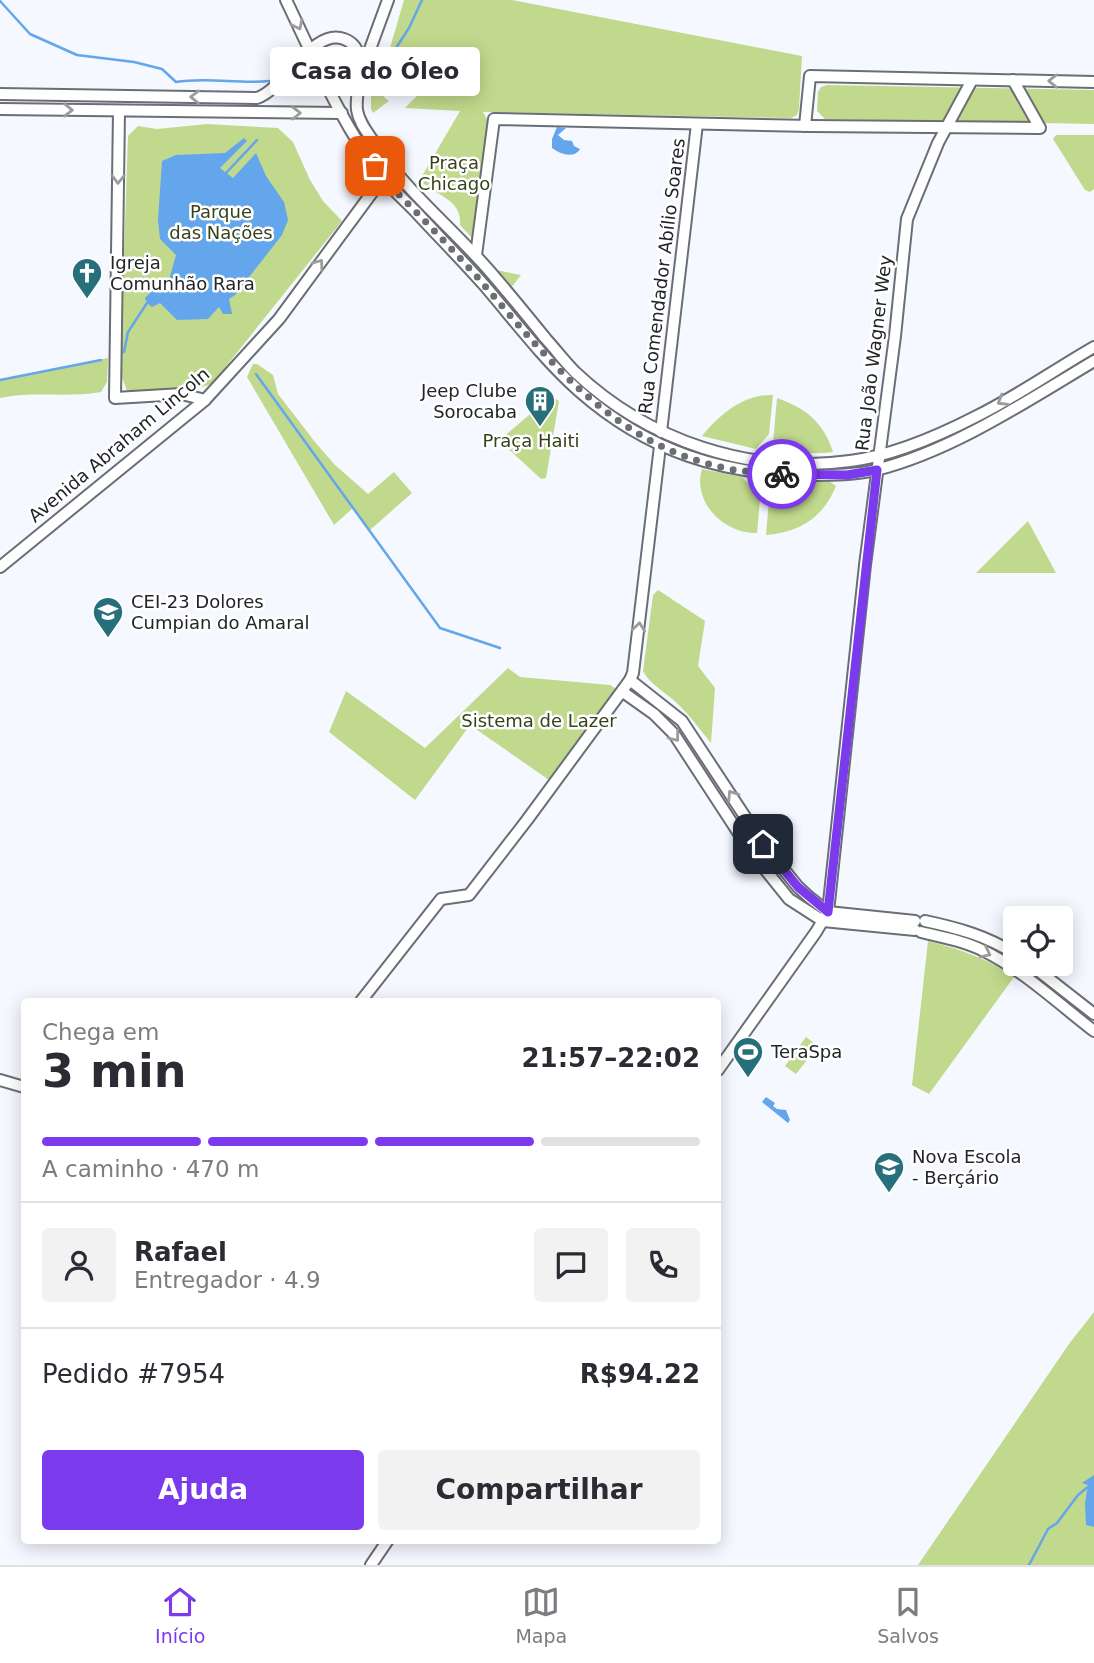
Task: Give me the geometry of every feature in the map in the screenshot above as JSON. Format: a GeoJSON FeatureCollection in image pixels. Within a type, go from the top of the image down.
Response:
{"type":"FeatureCollection","features":[{"type":"Feature","properties":{"kind":"street"},"geometry":{"type":"LineString","coordinates":[[286,0],[342,113],[383,178],[468,267],[559,372],[618,421],[660,446],[734,470],[799,475],[847,475],[877,470],[936,449],[1094,361]]}},
{"type":"Feature","properties":{"kind":"street"},"geometry":{"type":"LineString","coordinates":[[359,80],[388,0]]}},
{"type":"Feature","properties":{"kind":"street"},"geometry":{"type":"LineString","coordinates":[[0,94],[249,98],[262,96],[273,89],[324,39],[338,37],[349,41],[359,58],[357,109],[361,124],[391,167],[476,255],[574,372],[618,407],[661,432],[691,445],[733,457],[801,464],[848,461],[880,454],[930,438],[976,417],[1094,347]]}},
{"type":"Feature","properties":{"kind":"street"},"geometry":{"type":"LineString","coordinates":[[805,126],[810,76],[1094,82]]}},
{"type":"Feature","properties":{"kind":"street","name":"Rua João Wagner Wey"},"geometry":{"type":"LineString","coordinates":[[721,1066],[825,917],[907,219],[946,128],[972,80]]}},
{"type":"Feature","properties":{"kind":"street"},"geometry":{"type":"LineString","coordinates":[[476,255],[494,119],[1040,128],[1013,80]]}},
{"type":"Feature","properties":{"kind":"street"},"geometry":{"type":"LineString","coordinates":[[0,109],[342,113]]}},
{"type":"Feature","properties":{"kind":"street"},"geometry":{"type":"LineString","coordinates":[[119,111],[115,398],[182,394],[205,400]]}},
{"type":"Feature","properties":{"kind":"street","name":"Rua Comendador Abílio Soares"},"geometry":{"type":"LineString","coordinates":[[661,432],[697,124]]}},
{"type":"Feature","properties":{"kind":"street","name":"Avenida Abraham Lincoln"},"geometry":{"type":"LineString","coordinates":[[0,568],[205,400],[279,319],[391,167]]}},
{"type":"Feature","properties":{"kind":"street"},"geometry":{"type":"LineString","coordinates":[[363,998],[441,899],[468,895],[630,680],[646,573],[660,446]]}},
{"type":"Feature","properties":{"kind":"street"},"geometry":{"type":"LineString","coordinates":[[630,680],[682,721],[763,844],[825,917]]}},
{"type":"Feature","properties":{"kind":"street"},"geometry":{"type":"LineString","coordinates":[[623,692],[654,714],[674,734],[751,852],[789,899],[825,917],[958,928],[987,938],[1003,947]]}},
{"type":"Feature","properties":{"kind":"street"},"geometry":{"type":"LineString","coordinates":[[919,926],[983,950],[1006,964],[1094,1031]]}},
{"type":"Feature","properties":{"kind":"street"},"geometry":{"type":"LineString","coordinates":[[1045,976],[1094,1014]]}},
{"type":"Feature","properties":{"kind":"street"},"geometry":{"type":"LineString","coordinates":[[0,1080],[21,1086]]}},
{"type":"Feature","properties":{"kind":"street"},"geometry":{"type":"LineString","coordinates":[[371,1565],[385,1544]]}},
{"type":"Feature","properties":{"kind":"green space","name":"Praça Chicago"},"geometry":{"type":"Polygon","coordinates":[[[404,0],[512,0],[802,56],[799,109],[797,115],[791,118],[483,112],[488,121],[472,238],[460,225],[460,217],[453,204],[423,183],[422,176],[460,111],[405,108],[424,86],[427,57],[403,73],[385,65],[404,0]]]}},
{"type":"Feature","properties":{"kind":"green space"},"geometry":{"type":"Polygon","coordinates":[[[371,86],[389,101],[373,113],[371,109],[371,86]]]}},
{"type":"Feature","properties":{"kind":"green space"},"geometry":{"type":"Polygon","coordinates":[[[821,87],[1094,90],[1094,124],[825,119],[817,111],[818,92],[821,87]]]}},
{"type":"Feature","properties":{"kind":"green space","name":"Parque das Nações"},"geometry":{"type":"Polygon","coordinates":[[[207,124],[278,128],[293,142],[323,201],[342,221],[212,384],[195,389],[127,391],[120,372],[128,136],[138,126],[157,129],[207,124]]]}},
{"type":"Feature","properties":{"kind":"green space"},"geometry":{"type":"Polygon","coordinates":[[[1056,135],[1094,135],[1094,189],[1090,192],[1085,190],[1053,139],[1056,135]]]}},
{"type":"Feature","properties":{"kind":"green space"},"geometry":{"type":"Polygon","coordinates":[[[496,270],[521,275],[510,289],[496,270]]]}},
{"type":"Feature","properties":{"kind":"green space"},"geometry":{"type":"Polygon","coordinates":[[[108,358],[107,382],[101,392],[0,398],[0,380],[108,358]]]}},
{"type":"Feature","properties":{"kind":"green space"},"geometry":{"type":"Polygon","coordinates":[[[253,364],[273,375],[278,394],[315,442],[334,464],[368,494],[394,472],[412,493],[370,530],[353,508],[334,525],[247,377],[253,364]]]}},
{"type":"Feature","properties":{"kind":"green space"},"geometry":{"type":"Polygon","coordinates":[[[773,395],[769,434],[756,449],[702,436],[733,407],[752,398],[773,395]]]}},
{"type":"Feature","properties":{"kind":"green space","name":"Praça Haiti"},"geometry":{"type":"Polygon","coordinates":[[[551,396],[559,401],[546,478],[541,479],[503,444],[501,439],[551,396]]]}},
{"type":"Feature","properties":{"kind":"green space"},"geometry":{"type":"Polygon","coordinates":[[[777,398],[813,418],[824,432],[833,452],[802,452],[773,443],[777,398]]]}},
{"type":"Feature","properties":{"kind":"green space"},"geometry":{"type":"Polygon","coordinates":[[[702,469],[742,477],[751,486],[761,488],[757,533],[733,528],[713,514],[702,493],[702,469]]]}},
{"type":"Feature","properties":{"kind":"green space"},"geometry":{"type":"Polygon","coordinates":[[[794,480],[829,481],[836,486],[824,507],[809,521],[789,531],[766,535],[770,488],[781,488],[794,480]]]}},
{"type":"Feature","properties":{"kind":"green space"},"geometry":{"type":"Polygon","coordinates":[[[1028,521],[1056,573],[976,573],[1028,521]]]}},
{"type":"Feature","properties":{"kind":"green space","name":"Sistema de Lazer"},"geometry":{"type":"Polygon","coordinates":[[[658,590],[705,621],[698,666],[715,688],[711,743],[683,710],[654,685],[643,671],[653,595],[658,590]]]}},
{"type":"Feature","properties":{"kind":"green space","name":"Sistema de Lazer"},"geometry":{"type":"Polygon","coordinates":[[[508,668],[520,677],[610,685],[616,689],[615,694],[549,780],[470,725],[415,800],[329,732],[346,691],[425,748],[508,668]]]}},
{"type":"Feature","properties":{"kind":"green space"},"geometry":{"type":"Polygon","coordinates":[[[928,941],[973,955],[1003,970],[1003,976],[1014,977],[929,1094],[912,1085],[928,941]]]}},
{"type":"Feature","properties":{"kind":"green space"},"geometry":{"type":"Polygon","coordinates":[[[806,1037],[818,1046],[796,1074],[785,1066],[806,1037]]]}},
{"type":"Feature","properties":{"kind":"green space"},"geometry":{"type":"Polygon","coordinates":[[[1094,1312],[1094,1565],[918,1565],[1069,1344],[1094,1312]]]}},
{"type":"Feature","properties":{"kind":"water"},"geometry":{"type":"Polygon","coordinates":[[[557,127],[566,128],[558,135],[564,140],[572,141],[574,146],[580,149],[577,152],[567,154],[552,148],[557,127]]]}},
{"type":"Feature","properties":{"kind":"water"},"geometry":{"type":"Polygon","coordinates":[[[244,138],[247,141],[220,168],[233,178],[256,153],[266,176],[284,202],[288,220],[282,235],[229,299],[232,314],[223,314],[219,307],[208,319],[177,320],[160,303],[152,307],[145,298],[161,281],[163,289],[167,287],[176,255],[160,239],[158,220],[162,161],[176,155],[225,153],[244,138]]]}},
{"type":"Feature","properties":{"kind":"water"},"geometry":{"type":"Polygon","coordinates":[[[766,1097],[775,1103],[773,1106],[777,1109],[786,1110],[790,1120],[788,1123],[762,1102],[766,1097]]]}},
{"type":"Feature","properties":{"kind":"water"},"geometry":{"type":"Polygon","coordinates":[[[1094,1475],[1094,1527],[1086,1525],[1088,1485],[1082,1483],[1094,1475]]]}},
{"type":"Feature","properties":{"kind":"waterway"},"geometry":{"type":"LineString","coordinates":[[385,65],[409,28],[422,0]]}},
{"type":"Feature","properties":{"kind":"waterway"},"geometry":{"type":"LineString","coordinates":[[0,1],[30,34],[77,55],[134,62],[162,69],[176,82],[270,81]]}},
{"type":"Feature","properties":{"kind":"waterway"},"geometry":{"type":"LineString","coordinates":[[291,88],[302,92]]}},
{"type":"Feature","properties":{"kind":"waterway"},"geometry":{"type":"LineString","coordinates":[[226,173],[257,140]]}},
{"type":"Feature","properties":{"kind":"waterway"},"geometry":{"type":"LineString","coordinates":[[124,352],[128,332],[147,303]]}},
{"type":"Feature","properties":{"kind":"waterway"},"geometry":{"type":"LineString","coordinates":[[0,380],[101,360]]}},
{"type":"Feature","properties":{"kind":"waterway"},"geometry":{"type":"LineString","coordinates":[[256,374],[440,628],[500,648]]}},
{"type":"Feature","properties":{"kind":"waterway"},"geometry":{"type":"LineString","coordinates":[[1029,1565],[1048,1529],[1057,1523],[1078,1495],[1094,1482]]}},
{"type":"Feature","properties":{"kind":"way so far"},"geometry":{"type":"LineString","coordinates":[[375,166],[559,372],[618,421],[660,446],[691,458],[734,470],[782,474]]}},
{"type":"Feature","properties":{"kind":"place","name":"Casa do Óleo"},"geometry":{"type":"Point","coordinates":[375,166]}},
{"type":"Feature","properties":{"kind":"place","name":"Igreja Comunhão Rara"},"geometry":{"type":"Point","coordinates":[87,300]}},
{"type":"Feature","properties":{"kind":"place","name":"Jeep Clube Sorocaba"},"geometry":{"type":"Point","coordinates":[540,428]}},
{"type":"Feature","properties":{"kind":"place","name":"CEI-23 Dolores Cumpian do Amaral"},"geometry":{"type":"Point","coordinates":[108,639]}},
{"type":"Feature","properties":{"kind":"place","name":"TeraSpa"},"geometry":{"type":"Point","coordinates":[748,1079]}},
{"type":"Feature","properties":{"kind":"place","name":"Nova Escola - Berçário"},"geometry":{"type":"Point","coordinates":[889,1194]}},
{"type":"Feature","properties":{"kind":"route"},"geometry":{"type":"LineString","coordinates":[[763,844],[798,887],[828,912],[877,470],[847,475],[782,474]]}}]}
